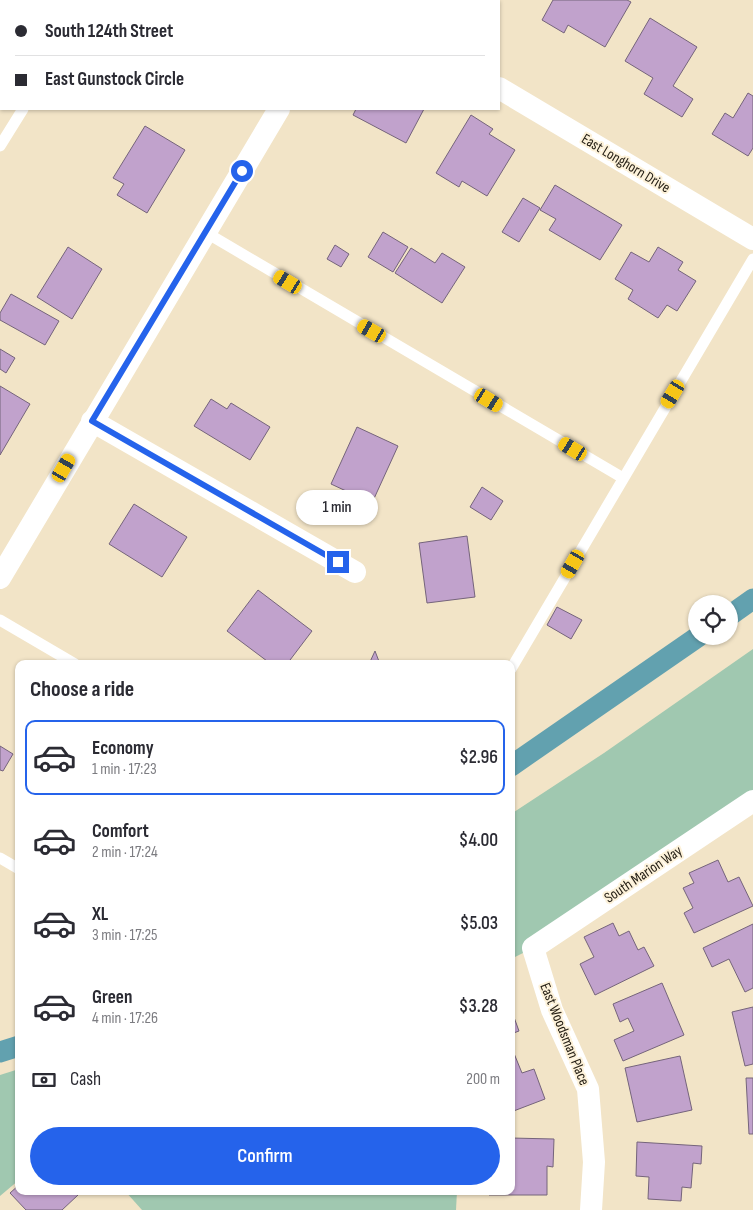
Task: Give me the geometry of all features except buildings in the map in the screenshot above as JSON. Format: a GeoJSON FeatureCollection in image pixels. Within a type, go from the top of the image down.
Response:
{"type":"FeatureCollection","features":[{"type":"Feature","properties":{"kind":"street","name":"East Longhorn Drive"},"geometry":{"type":"LineString","coordinates":[[500,89],[753,239]]}},
{"type":"Feature","properties":{"kind":"street"},"geometry":{"type":"LineString","coordinates":[[0,578],[278,110]]}},
{"type":"Feature","properties":{"kind":"street"},"geometry":{"type":"LineString","coordinates":[[92,421],[354,572]]}},
{"type":"Feature","properties":{"kind":"street","name":"South Marion Way"},"geometry":{"type":"LineString","coordinates":[[533,948],[753,801]]}},
{"type":"Feature","properties":{"kind":"street","name":"East Woodsman Place"},"geometry":{"type":"LineString","coordinates":[[533,948],[552,1010],[588,1089],[594,1162],[591,1210]]}},
{"type":"Feature","properties":{"kind":"lane"},"geometry":{"type":"LineString","coordinates":[[0,146],[21,110]]}},
{"type":"Feature","properties":{"kind":"lane"},"geometry":{"type":"LineString","coordinates":[[205,232],[623,478]]}},
{"type":"Feature","properties":{"kind":"lane"},"geometry":{"type":"LineString","coordinates":[[515,662],[753,258]]}},
{"type":"Feature","properties":{"kind":"lane"},"geometry":{"type":"LineString","coordinates":[[0,620],[68,660]]}},
{"type":"Feature","properties":{"kind":"lane"},"geometry":{"type":"LineString","coordinates":[[0,858],[15,867]]}},
{"type":"Feature","properties":{"kind":"green space"},"geometry":{"type":"Polygon","coordinates":[[[753,649],[753,801],[533,948],[515,957],[515,811],[604,753],[753,649]]]}},
{"type":"Feature","properties":{"kind":"green space"},"geometry":{"type":"Polygon","coordinates":[[[15,1070],[15,1183],[0,1196],[0,1075],[15,1070]]]}},
{"type":"Feature","properties":{"kind":"green space"},"geometry":{"type":"Polygon","coordinates":[[[129,1195],[457,1195],[456,1210],[142,1210],[129,1195]]]}},
{"type":"Feature","properties":{"kind":"waterway"},"geometry":{"type":"LineString","coordinates":[[738,610],[753,599]]}},
{"type":"Feature","properties":{"kind":"waterway"},"geometry":{"type":"LineString","coordinates":[[515,763],[688,644]]}},
{"type":"Feature","properties":{"kind":"waterway"},"geometry":{"type":"LineString","coordinates":[[0,1052],[15,1047]]}},
{"type":"Feature","properties":{"kind":"route"},"geometry":{"type":"LineString","coordinates":[[242,171],[92,421],[338,562]]}}]}
